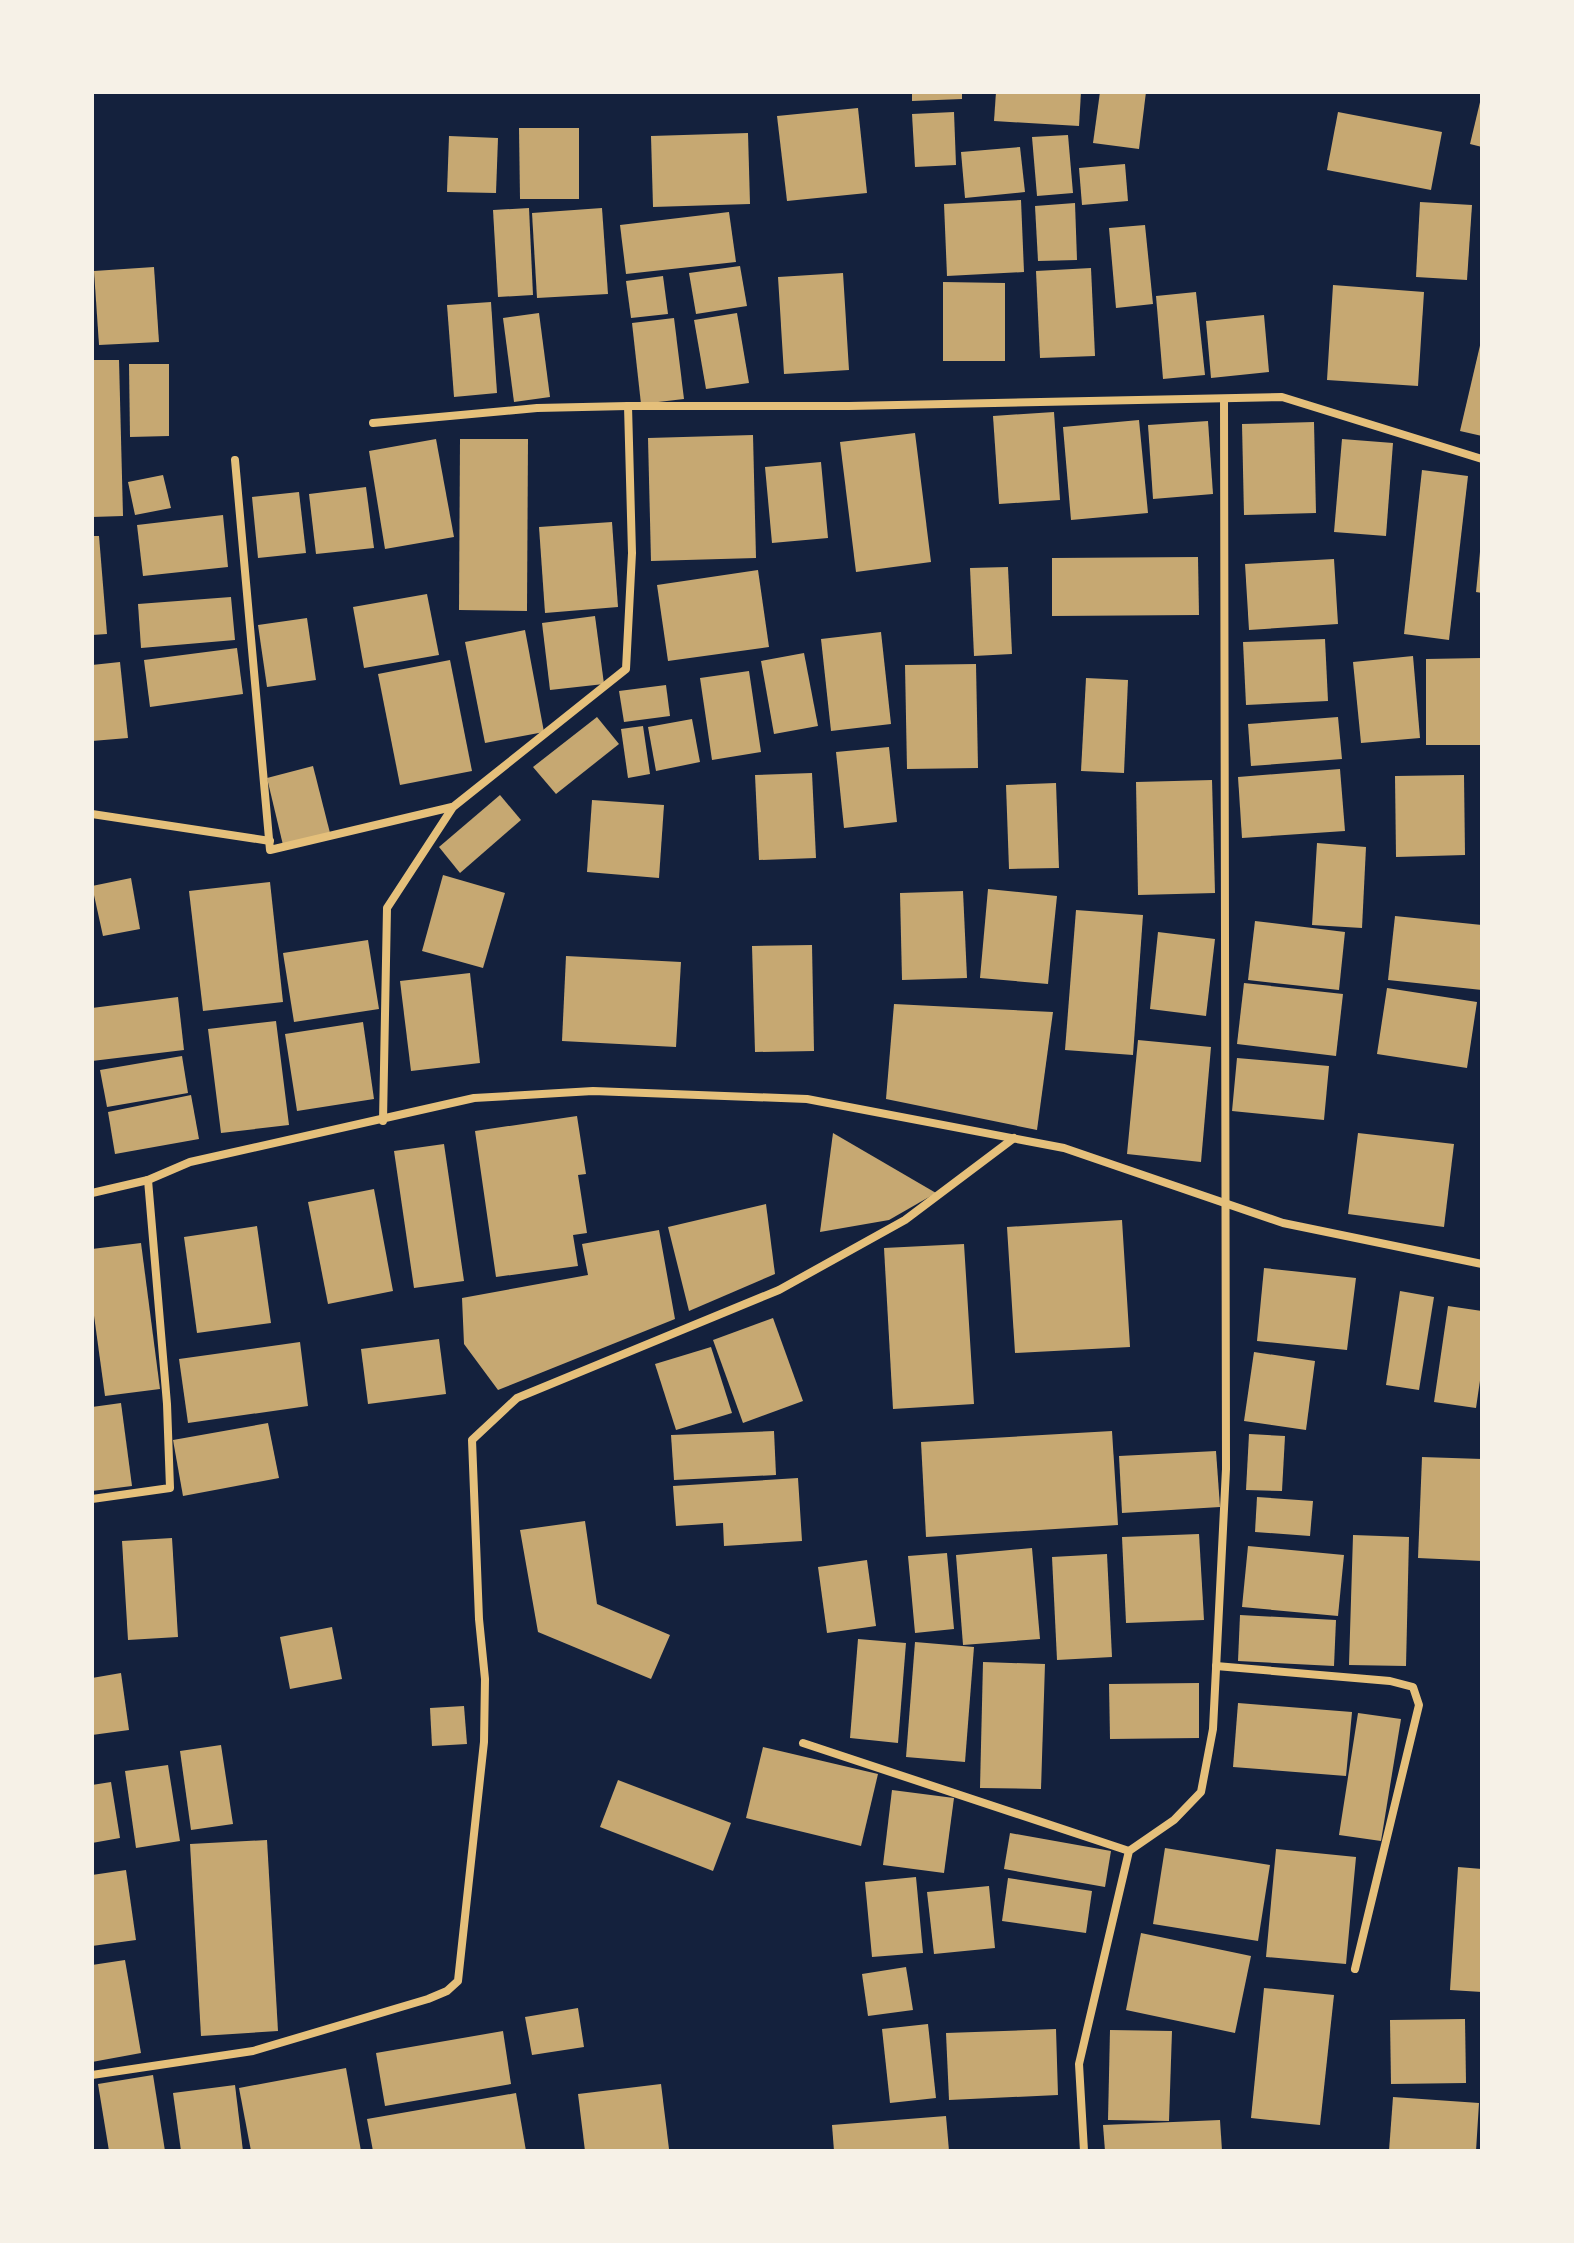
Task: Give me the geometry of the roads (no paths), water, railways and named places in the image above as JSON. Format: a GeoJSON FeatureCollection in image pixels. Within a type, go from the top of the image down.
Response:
{"type":"FeatureCollection","features":[{"type":"Feature","properties":{"kind":"street"},"geometry":{"type":"LineString","coordinates":[[373,423],[537,408],[849,406],[1282,397],[1482,459]]}},
{"type":"Feature","properties":{"kind":"street"},"geometry":{"type":"LineString","coordinates":[[1084,2151],[1079,2064],[1129,1851],[1174,1820],[1201,1792],[1213,1729],[1226,1469],[1223,1203],[1224,399]]}},
{"type":"Feature","properties":{"kind":"street"},"geometry":{"type":"LineString","coordinates":[[383,1121],[387,908],[453,807],[626,669],[632,553],[628,406]]}},
{"type":"Feature","properties":{"kind":"street"},"geometry":{"type":"LineString","coordinates":[[235,460],[270,850],[453,807]]}},
{"type":"Feature","properties":{"kind":"street"},"geometry":{"type":"LineString","coordinates":[[92,814],[270,841]]}},
{"type":"Feature","properties":{"kind":"street"},"geometry":{"type":"LineString","coordinates":[[92,1193],[148,1180],[190,1162],[383,1121],[474,1098],[593,1091],[807,1099],[1064,1148],[1283,1223],[1482,1264]]}},
{"type":"Feature","properties":{"kind":"street"},"geometry":{"type":"LineString","coordinates":[[92,2075],[253,2051],[428,1999],[447,1991],[458,1981],[484,1742],[485,1679],[479,1619],[472,1440],[517,1398],[779,1290],[905,1220],[1014,1138]]}},
{"type":"Feature","properties":{"kind":"street"},"geometry":{"type":"LineString","coordinates":[[92,1499],[170,1488],[167,1404],[148,1180]]}},
{"type":"Feature","properties":{"kind":"street"},"geometry":{"type":"LineString","coordinates":[[1216,1666],[1390,1681],[1413,1687],[1419,1705],[1355,1969]]}},
{"type":"Feature","properties":{"kind":"street"},"geometry":{"type":"LineString","coordinates":[[803,1743],[1129,1851]]}}]}
